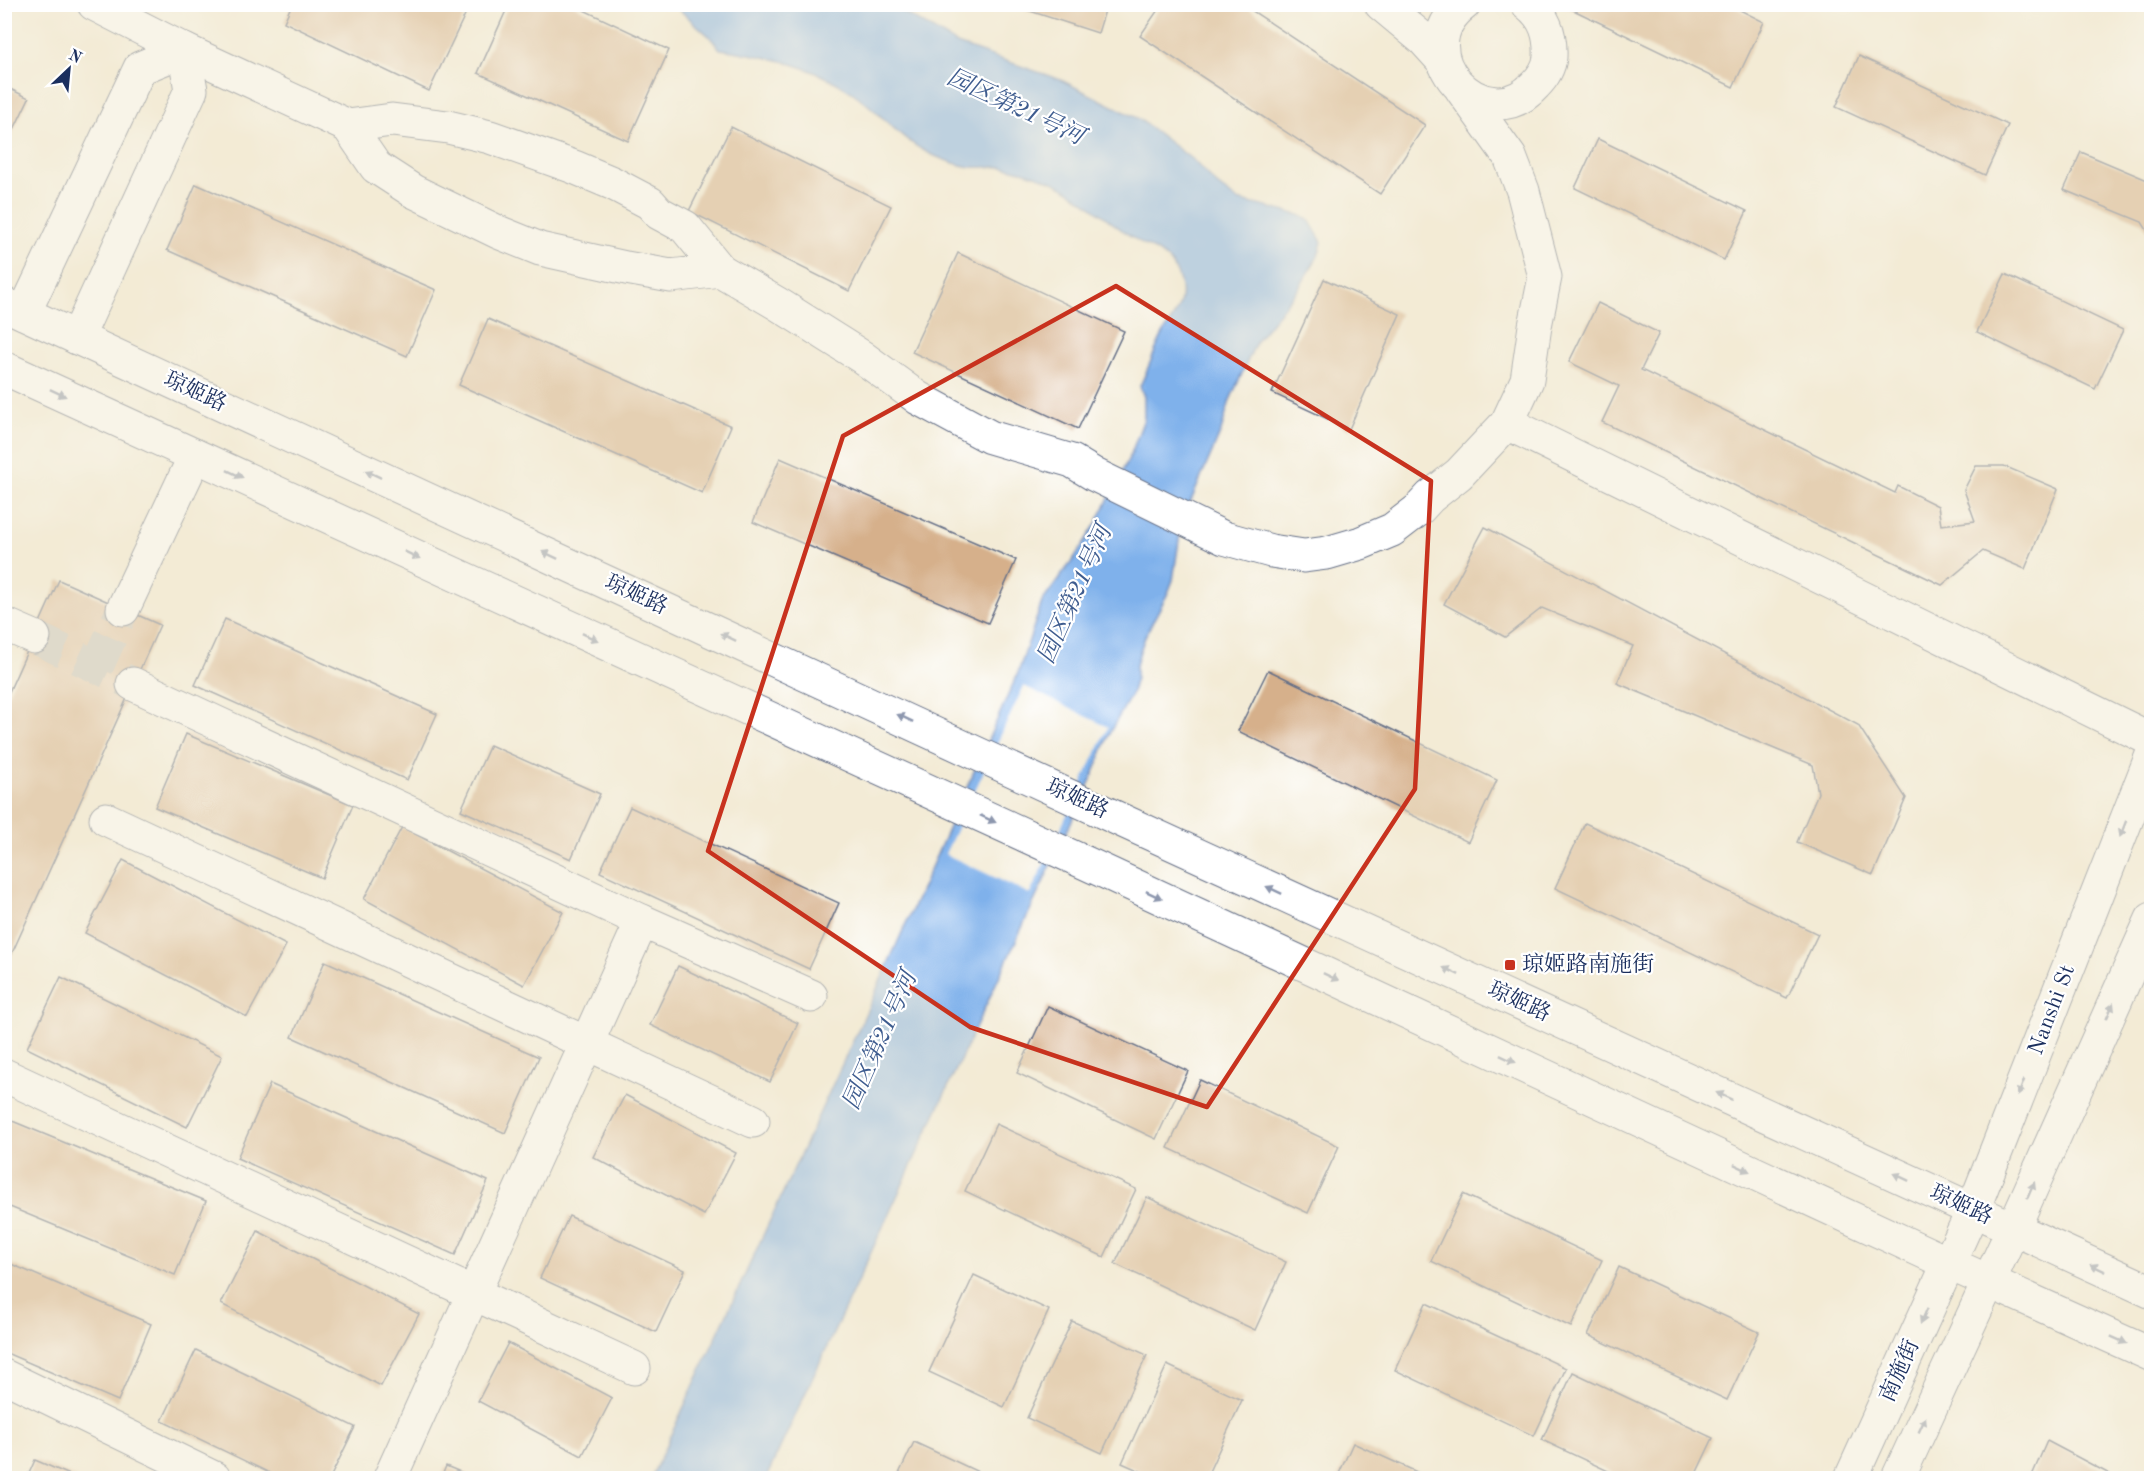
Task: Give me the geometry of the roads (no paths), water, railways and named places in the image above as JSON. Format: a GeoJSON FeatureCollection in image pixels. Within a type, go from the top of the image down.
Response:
{"type":"FeatureCollection","features":[{"type":"Feature","properties":{"kind":"street"},"geometry":{"type":"LineString","coordinates":[[94,4],[184,50],[348,126],[376,167],[413,191],[456,213],[540,249],[670,276],[720,270]]}},
{"type":"Feature","properties":{"kind":"street"},"geometry":{"type":"LineString","coordinates":[[348,126],[392,120],[448,127],[490,137],[612,183],[650,203],[659,213],[686,226],[720,270],[834,339],[928,403],[990,437],[1072,461],[1095,475],[1224,538],[1271,551],[1304,556],[1327,553],[1361,543],[1392,530],[1459,474],[1507,423],[1527,380],[1534,326],[1545,277],[1523,191],[1510,157],[1450,77],[1443,61],[1423,39],[1381,4]]}},
{"type":"Feature","properties":{"kind":"street"},"geometry":{"type":"LineString","coordinates":[[1443,61],[1442,42],[1446,25],[1456,10],[1464,4]]}},
{"type":"Feature","properties":{"kind":"street"},"geometry":{"type":"LineString","coordinates":[[1462,90],[1477,99],[1495,102],[1513,100],[1529,92],[1542,79],[1549,62],[1551,45],[1547,27],[1537,11],[1528,4]]}},
{"type":"Feature","properties":{"kind":"street"},"geometry":{"type":"LineString","coordinates":[[14,309],[140,68],[184,50]]}},
{"type":"Feature","properties":{"kind":"street"},"geometry":{"type":"LineString","coordinates":[[77,338],[191,90],[184,50]]}},
{"type":"Feature","properties":{"kind":"street","name":"琼姬路"},"geometry":{"type":"LineString","coordinates":[[14,309],[2151,1292]]}},
{"type":"Feature","properties":{"kind":"street"},"geometry":{"type":"LineString","coordinates":[[4,368],[1101,870],[1948,1263],[2151,1354]]}},
{"type":"Feature","properties":{"kind":"street"},"geometry":{"type":"LineString","coordinates":[[1507,423],[2151,740]]}},
{"type":"Feature","properties":{"kind":"street"},"geometry":{"type":"LineString","coordinates":[[123,609],[195,456]]}},
{"type":"Feature","properties":{"kind":"street"},"geometry":{"type":"LineString","coordinates":[[4,624],[34,637]]}},
{"type":"Feature","properties":{"kind":"street"},"geometry":{"type":"LineString","coordinates":[[133,684],[642,921],[811,996]]}},
{"type":"Feature","properties":{"kind":"street","name":"Nanshi St"},"geometry":{"type":"LineString","coordinates":[[1948,1263],[1973,1210],[2151,754]]}},
{"type":"Feature","properties":{"kind":"street"},"geometry":{"type":"LineString","coordinates":[[106,819],[753,1121]]}},
{"type":"Feature","properties":{"kind":"street"},"geometry":{"type":"LineString","coordinates":[[1989,1281],[2151,919]]}},
{"type":"Feature","properties":{"kind":"street"},"geometry":{"type":"LineString","coordinates":[[390,1479],[642,921]]}},
{"type":"Feature","properties":{"kind":"street"},"geometry":{"type":"LineString","coordinates":[[4,1075],[634,1368]]}},
{"type":"Feature","properties":{"kind":"street","name":"南施街"},"geometry":{"type":"LineString","coordinates":[[1851,1479],[1948,1263]]}},
{"type":"Feature","properties":{"kind":"street","name":"南施街"},"geometry":{"type":"LineString","coordinates":[[1898,1479],[1989,1281]]}},
{"type":"Feature","properties":{"kind":"street"},"geometry":{"type":"LineString","coordinates":[[4,1376],[214,1479]]}},
{"type":"Feature","properties":{"kind":"water","name":"园区第21号河"},"geometry":{"type":"Polygon","coordinates":[[[674,5],[891,5],[957,44],[1061,80],[1139,119],[1194,161],[1217,185],[1237,200],[1299,215],[1309,220],[1322,242],[1318,256],[1299,288],[1257,340],[1230,400],[1221,431],[1187,510],[1180,534],[1173,580],[1146,634],[1136,665],[1136,678],[1131,695],[1110,732],[1093,775],[766,1478],[651,1478],[870,1004],[1018,673],[1042,602],[1096,524],[1131,454],[1144,419],[1144,397],[1140,386],[1160,340],[1178,309],[1182,293],[1177,273],[1164,256],[1121,230],[1058,184],[1013,169],[970,167],[935,156],[912,143],[853,93],[822,75],[789,63],[720,49],[674,5]]]}},
{"type":"Feature","properties":{"kind":"tunnel"},"geometry":{"type":"LineString","coordinates":[[97,667],[123,609]]}},
{"type":"Feature","properties":{"kind":"tunnel"},"geometry":{"type":"LineString","coordinates":[[34,637],[133,684]]}},
{"type":"Feature","properties":{"kind":"place","name":"琼姬路南施街"},"geometry":{"type":"Point","coordinates":[1510,965]}}]}
